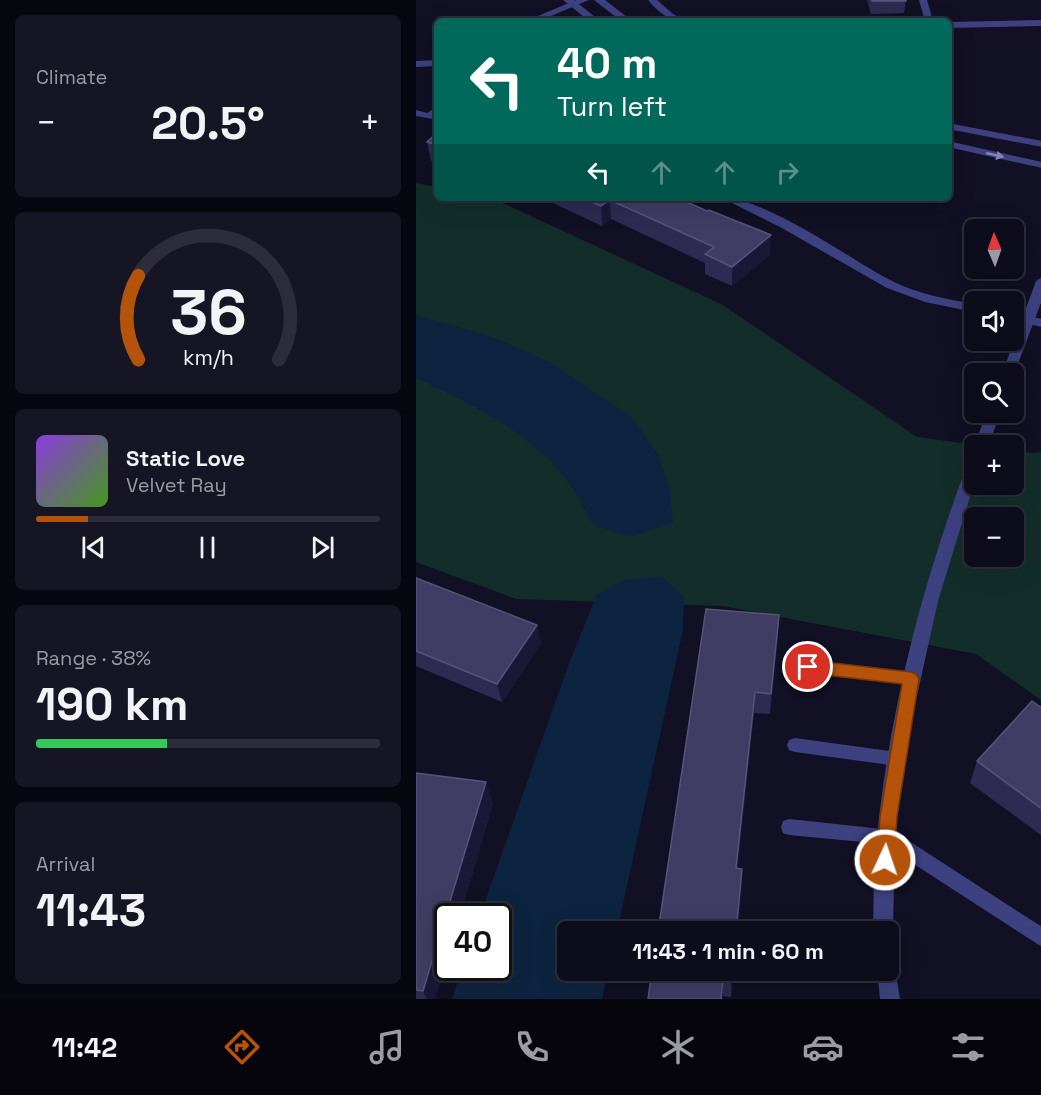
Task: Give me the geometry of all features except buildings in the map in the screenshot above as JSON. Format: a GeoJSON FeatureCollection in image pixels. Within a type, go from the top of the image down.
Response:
{"type":"FeatureCollection","features":[{"type":"Feature","properties":{"kind":"street"},"geometry":{"type":"LineString","coordinates":[[537,18],[570,2],[584,0]]}},
{"type":"Feature","properties":{"kind":"street"},"geometry":{"type":"LineString","coordinates":[[599,0],[623,18]]}},
{"type":"Feature","properties":{"kind":"street"},"geometry":{"type":"LineString","coordinates":[[570,2],[591,18]]}},
{"type":"Feature","properties":{"kind":"street"},"geometry":{"type":"LineString","coordinates":[[416,64],[434,63]]}},
{"type":"Feature","properties":{"kind":"street"},"geometry":{"type":"LineString","coordinates":[[416,113],[429,117],[434,113]]}},
{"type":"Feature","properties":{"kind":"street"},"geometry":{"type":"LineString","coordinates":[[952,127],[1042,144]]}},
{"type":"Feature","properties":{"kind":"street"},"geometry":{"type":"LineString","coordinates":[[952,145],[1042,165]]}},
{"type":"Feature","properties":{"kind":"street"},"geometry":{"type":"LineString","coordinates":[[734,201],[784,224],[891,285],[929,298],[964,306]]}},
{"type":"Feature","properties":{"kind":"street"},"geometry":{"type":"LineString","coordinates":[[1014,363],[1035,322],[1042,281]]}},
{"type":"Feature","properties":{"kind":"street"},"geometry":{"type":"LineString","coordinates":[[883,921],[886,836],[911,679],[926,615],[964,491]]}},
{"type":"Feature","properties":{"kind":"street"},"geometry":{"type":"LineString","coordinates":[[888,981],[890,999]]}},
{"type":"Feature","properties":{"kind":"lane"},"geometry":{"type":"LineString","coordinates":[[652,0],[675,18]]}},
{"type":"Feature","properties":{"kind":"lane"},"geometry":{"type":"LineString","coordinates":[[923,0],[928,18]]}},
{"type":"Feature","properties":{"kind":"lane"},"geometry":{"type":"LineString","coordinates":[[952,25],[1042,23]]}},
{"type":"Feature","properties":{"kind":"lane"},"geometry":{"type":"LineString","coordinates":[[808,667],[911,679]]}},
{"type":"Feature","properties":{"kind":"lane"},"geometry":{"type":"LineString","coordinates":[[795,745],[897,759]]}},
{"type":"Feature","properties":{"kind":"lane"},"geometry":{"type":"LineString","coordinates":[[789,827],[886,836],[1042,939]]}},
{"type":"Feature","properties":{"kind":"green space"},"geometry":{"type":"Polygon","coordinates":[[[416,183],[434,186],[434,201],[498,201],[723,305],[917,437],[964,443],[964,495],[1024,495],[1024,452],[1041,452],[1041,700],[976,654],[723,606],[516,599],[416,562],[416,183]]]}},
{"type":"Feature","properties":{"kind":"water"},"geometry":{"type":"Polygon","coordinates":[[[416,315],[490,336],[548,361],[633,418],[659,456],[670,491],[673,523],[632,537],[593,525],[573,489],[558,470],[523,437],[460,399],[416,378],[416,315]]]}},
{"type":"Feature","properties":{"kind":"water"},"geometry":{"type":"Polygon","coordinates":[[[661,576],[684,596],[683,630],[619,921],[557,921],[557,981],[606,981],[602,999],[452,999],[458,981],[512,981],[512,903],[485,903],[568,666],[597,594],[623,580],[661,576]]]}},
{"type":"Feature","properties":{"kind":"route"},"geometry":{"type":"LineString","coordinates":[[808,667],[911,679],[906,698],[886,836],[885,860]]}}]}
